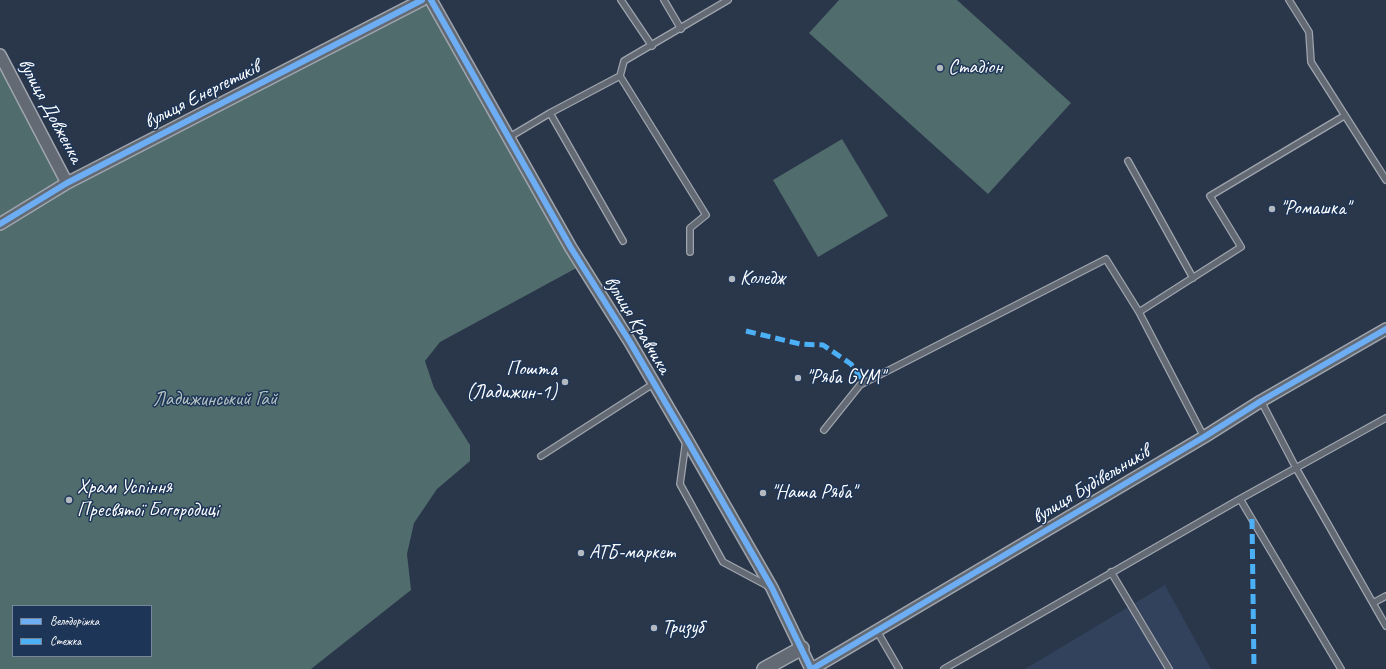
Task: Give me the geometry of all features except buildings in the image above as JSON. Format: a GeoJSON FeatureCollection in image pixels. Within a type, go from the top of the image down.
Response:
{"type":"FeatureCollection","features":[{"type":"Feature","properties":{"kind":"street","name":"вулиця Енергетиків"},"geometry":{"type":"LineString","coordinates":[[0,224],[67,183],[422,0]]}},
{"type":"Feature","properties":{"kind":"street","name":"вулиця Кравчика"},"geometry":{"type":"LineString","coordinates":[[431,0],[508,138],[572,248],[630,342],[772,588],[812,669]]}},
{"type":"Feature","properties":{"kind":"street","name":"вулиця Довженка"},"geometry":{"type":"LineString","coordinates":[[0,55],[67,183]]}},
{"type":"Feature","properties":{"kind":"street","name":"вулиця Будівельників"},"geometry":{"type":"LineString","coordinates":[[812,669],[1204,437],[1261,401],[1386,329]]}},
{"type":"Feature","properties":{"kind":"street"},"geometry":{"type":"LineString","coordinates":[[764,669],[802,648]]}},
{"type":"Feature","properties":{"kind":"lane"},"geometry":{"type":"LineString","coordinates":[[621,0],[652,46]]}},
{"type":"Feature","properties":{"kind":"lane"},"geometry":{"type":"LineString","coordinates":[[664,0],[681,28]]}},
{"type":"Feature","properties":{"kind":"lane"},"geometry":{"type":"LineString","coordinates":[[690,252],[690,228],[706,215],[620,76],[624,61],[652,46],[728,0]]}},
{"type":"Feature","properties":{"kind":"lane"},"geometry":{"type":"LineString","coordinates":[[1289,0],[1309,32],[1311,62],[1386,180]]}},
{"type":"Feature","properties":{"kind":"lane"},"geometry":{"type":"LineString","coordinates":[[508,138],[550,113],[620,76]]}},
{"type":"Feature","properties":{"kind":"lane"},"geometry":{"type":"LineString","coordinates":[[550,113],[623,241]]}},
{"type":"Feature","properties":{"kind":"lane"},"geometry":{"type":"LineString","coordinates":[[1139,312],[1241,247],[1210,196],[1344,116]]}},
{"type":"Feature","properties":{"kind":"lane"},"geometry":{"type":"LineString","coordinates":[[1128,162],[1193,278]]}},
{"type":"Feature","properties":{"kind":"lane"},"geometry":{"type":"LineString","coordinates":[[824,430],[860,385],[1106,259],[1139,312],[1204,437]]}},
{"type":"Feature","properties":{"kind":"lane"},"geometry":{"type":"LineString","coordinates":[[541,456],[653,384]]}},
{"type":"Feature","properties":{"kind":"lane"},"geometry":{"type":"LineString","coordinates":[[1261,401],[1296,468],[1386,626]]}},
{"type":"Feature","properties":{"kind":"lane"},"geometry":{"type":"LineString","coordinates":[[944,669],[1111,572],[1386,418]]}},
{"type":"Feature","properties":{"kind":"lane"},"geometry":{"type":"LineString","coordinates":[[686,438],[680,484],[723,562],[772,588]]}},
{"type":"Feature","properties":{"kind":"lane"},"geometry":{"type":"LineString","coordinates":[[1240,499],[1342,669]]}},
{"type":"Feature","properties":{"kind":"lane"},"geometry":{"type":"LineString","coordinates":[[1111,572],[1169,669]]}},
{"type":"Feature","properties":{"kind":"lane"},"geometry":{"type":"LineString","coordinates":[[1373,603],[1386,596]]}},
{"type":"Feature","properties":{"kind":"lane"},"geometry":{"type":"LineString","coordinates":[[877,631],[900,669]]}},
{"type":"Feature","properties":{"kind":"shaded area"},"geometry":{"type":"Polygon","coordinates":[[[1165,585],[1211,669],[1025,669],[1165,585]]]}},
{"type":"Feature","properties":{"kind":"green space","name":"Ладижинський Гай"},"geometry":{"type":"Polygon","coordinates":[[[431,0],[582,265],[440,342],[425,361],[434,388],[470,445],[470,461],[437,489],[414,523],[407,554],[411,590],[311,669],[0,669],[0,54],[67,183],[431,0]]]}},
{"type":"Feature","properties":{"kind":"green space","name":"Стадіон"},"geometry":{"type":"Polygon","coordinates":[[[839,0],[957,0],[1071,103],[988,194],[809,33],[839,0]]]}},
{"type":"Feature","properties":{"kind":"green space"},"geometry":{"type":"Polygon","coordinates":[[[842,139],[888,216],[818,257],[773,180],[842,139]]]}},
{"type":"Feature","properties":{"kind":"marked path"},"geometry":{"type":"LineString","coordinates":[[746,331],[800,344],[823,345],[851,364],[864,382]]}},
{"type":"Feature","properties":{"kind":"marked path"},"geometry":{"type":"LineString","coordinates":[[1252,519],[1254,669]]}},
{"type":"Feature","properties":{"kind":"cycle path"},"geometry":{"type":"LineString","coordinates":[[0,224],[67,183],[422,0]]}},
{"type":"Feature","properties":{"kind":"cycle path"},"geometry":{"type":"LineString","coordinates":[[431,0],[571,248],[630,342],[772,588],[811,669]]}},
{"type":"Feature","properties":{"kind":"cycle path"},"geometry":{"type":"LineString","coordinates":[[812,669],[1204,437],[1261,401],[1386,329]]}},
{"type":"Feature","properties":{"kind":"place","name":"Стадіон"},"geometry":{"type":"Point","coordinates":[940,68]}},
{"type":"Feature","properties":{"kind":"place","name":"\"Ромашка\""},"geometry":{"type":"Point","coordinates":[1272,209]}},
{"type":"Feature","properties":{"kind":"place","name":"Коледж"},"geometry":{"type":"Point","coordinates":[732,279]}},
{"type":"Feature","properties":{"kind":"place","name":"\"Ряба GYM\""},"geometry":{"type":"Point","coordinates":[798,378]}},
{"type":"Feature","properties":{"kind":"place","name":"Пошта (Ладижин-1)"},"geometry":{"type":"Point","coordinates":[565,382]}},
{"type":"Feature","properties":{"kind":"place","name":"\"Наша Ряба\""},"geometry":{"type":"Point","coordinates":[763,493]}},
{"type":"Feature","properties":{"kind":"place","name":"Храм Успіння Пресвятої Богородиці"},"geometry":{"type":"Point","coordinates":[69,500]}},
{"type":"Feature","properties":{"kind":"place","name":"АТБ-маркет"},"geometry":{"type":"Point","coordinates":[581,553]}},
{"type":"Feature","properties":{"kind":"place","name":"Тризуб"},"geometry":{"type":"Point","coordinates":[654,628]}}]}
